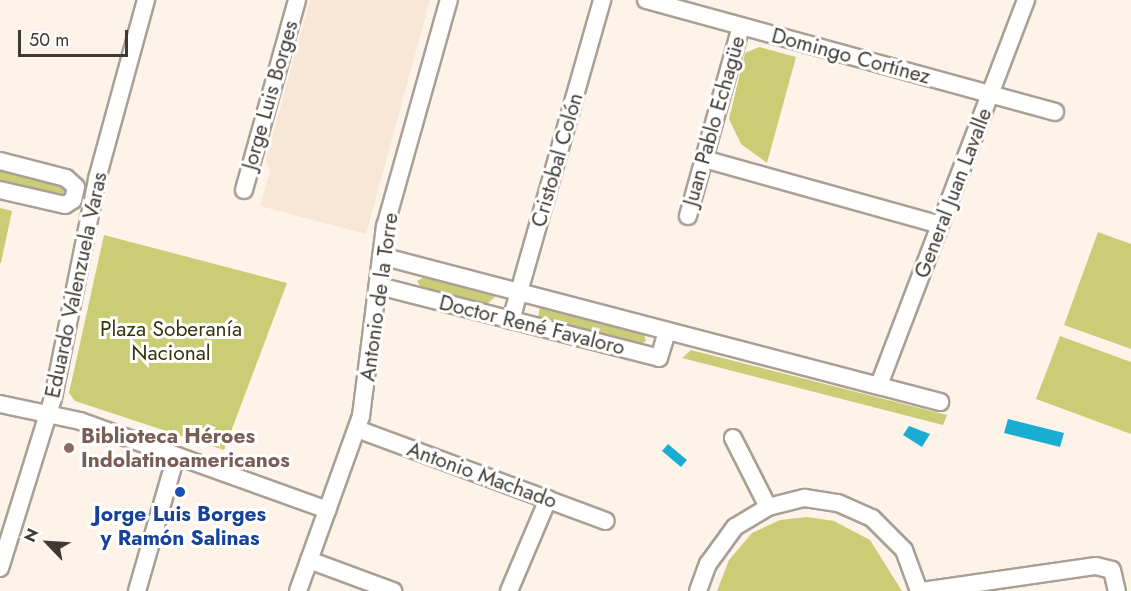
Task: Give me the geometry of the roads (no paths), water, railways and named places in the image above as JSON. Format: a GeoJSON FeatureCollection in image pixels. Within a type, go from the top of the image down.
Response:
{"type":"FeatureCollection","features":[{"type":"Feature","properties":{"kind":"street","name":"Eduardo Valenzuela Varas"},"geometry":{"type":"LineString","coordinates":[[0,568],[48,415],[93,199],[146,0]]}},
{"type":"Feature","properties":{"kind":"street","name":"Jorge Luis Borges"},"geometry":{"type":"LineString","coordinates":[[244,190],[297,0]]}},
{"type":"Feature","properties":{"kind":"street","name":"Antonio de la Torre"},"geometry":{"type":"LineString","coordinates":[[298,591],[357,429],[379,286],[385,227],[449,0]]}},
{"type":"Feature","properties":{"kind":"street","name":"Cristobal Colón"},"geometry":{"type":"LineString","coordinates":[[511,320],[602,0]]}},
{"type":"Feature","properties":{"kind":"street","name":"Domingo Cortínez"},"geometry":{"type":"LineString","coordinates":[[646,0],[1055,112]]}},
{"type":"Feature","properties":{"kind":"street","name":"General Juan Lavalle"},"geometry":{"type":"LineString","coordinates":[[879,385],[1026,0]]}},
{"type":"Feature","properties":{"kind":"street","name":"Juan Pablo Echagüe"},"geometry":{"type":"LineString","coordinates":[[688,216],[741,26]]}},
{"type":"Feature","properties":{"kind":"street"},"geometry":{"type":"LineString","coordinates":[[704,159],[940,225]]}},
{"type":"Feature","properties":{"kind":"street"},"geometry":{"type":"LineString","coordinates":[[0,161],[71,180],[75,195],[72,203],[59,205],[0,190]]}},
{"type":"Feature","properties":{"kind":"street"},"geometry":{"type":"LineString","coordinates":[[75,195],[93,199]]}},
{"type":"Feature","properties":{"kind":"street","name":"Doctor René Favaloro"},"geometry":{"type":"LineString","coordinates":[[381,256],[940,402]]}},
{"type":"Feature","properties":{"kind":"street","name":"Doctor René Favaloro"},"geometry":{"type":"LineString","coordinates":[[379,286],[659,358],[667,332]]}},
{"type":"Feature","properties":{"kind":"street"},"geometry":{"type":"LineString","coordinates":[[0,404],[48,415],[176,456],[327,510]]}},
{"type":"Feature","properties":{"kind":"street","name":"Antonio Machado"},"geometry":{"type":"LineString","coordinates":[[357,429],[606,521]]}},
{"type":"Feature","properties":{"kind":"street"},"geometry":{"type":"LineString","coordinates":[[733,438],[768,507]]}},
{"type":"Feature","properties":{"kind":"street"},"geometry":{"type":"LineString","coordinates":[[137,591],[176,456]]}},
{"type":"Feature","properties":{"kind":"street"},"geometry":{"type":"LineString","coordinates":[[698,591],[721,542],[768,507],[805,498],[838,503],[872,518],[903,550],[921,591],[1096,566],[1112,570],[1117,591]]}},
{"type":"Feature","properties":{"kind":"street"},"geometry":{"type":"LineString","coordinates":[[509,591],[548,500]]}},
{"type":"Feature","properties":{"kind":"street"},"geometry":{"type":"LineString","coordinates":[[309,560],[393,591]]}},
{"type":"Feature","properties":{"kind":"water"},"geometry":{"type":"Polygon","coordinates":[[[1008,419],[1064,433],[1060,447],[1004,433],[1008,419]]]}},
{"type":"Feature","properties":{"kind":"water"},"geometry":{"type":"Polygon","coordinates":[[[909,426],[930,434],[922,447],[903,435],[909,426]]]}},
{"type":"Feature","properties":{"kind":"water"},"geometry":{"type":"Polygon","coordinates":[[[668,444],[687,460],[681,467],[662,451],[668,444]]]}},
{"type":"Feature","properties":{"kind":"place","name":"Biblioteca Héroes Indolatinoamericanos"},"geometry":{"type":"Point","coordinates":[69,448]}},
{"type":"Feature","properties":{"kind":"place","name":"Jorge Luis Borges y Ramón Salinas"},"geometry":{"type":"Point","coordinates":[180,492]}},
{"type":"Feature","properties":{"kind":"park label","name":"Plaza Soberanía Nacional"},"geometry":{"type":"Point","coordinates":[171,341]}}]}
